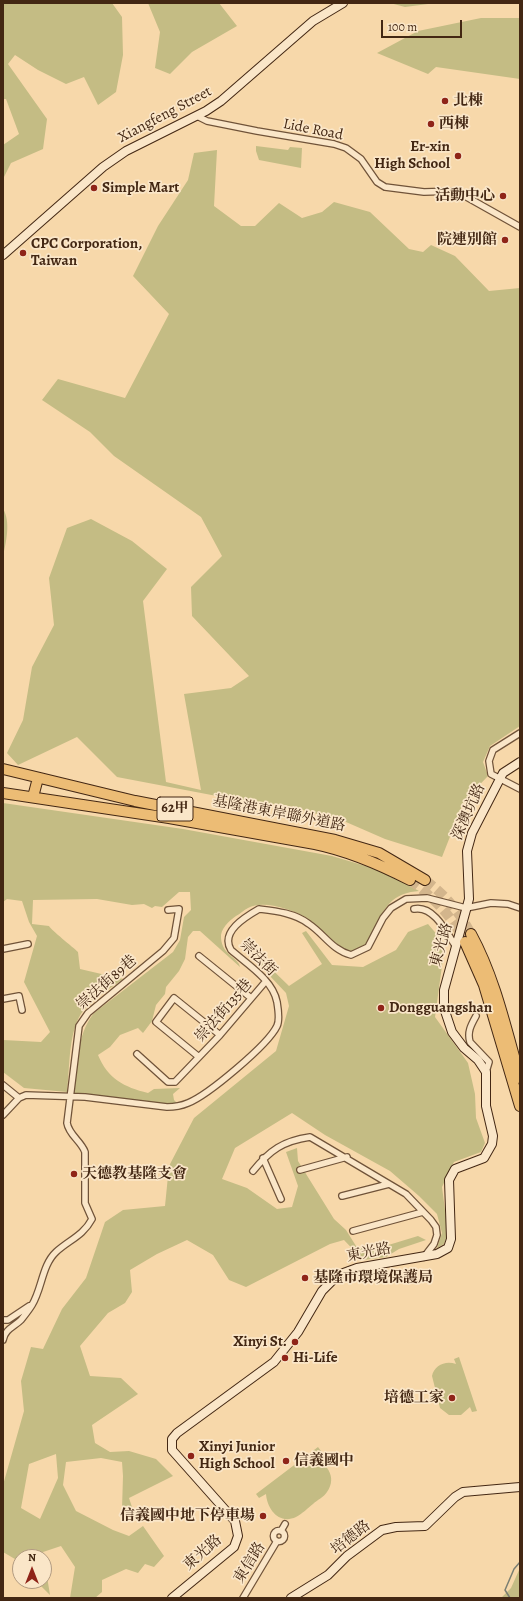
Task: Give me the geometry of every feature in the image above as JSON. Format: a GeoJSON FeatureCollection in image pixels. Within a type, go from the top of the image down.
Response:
{"type":"FeatureCollection","features":[{"type":"Feature","properties":{"kind":"highway","name":"基隆港東岸聯外道路"},"geometry":{"type":"LineString","coordinates":[[3,769],[234,825],[334,844],[377,858],[425,880]]}},
{"type":"Feature","properties":{"kind":"highway"},"geometry":{"type":"LineString","coordinates":[[33,797],[38,778]]}},
{"type":"Feature","properties":{"kind":"highway","name":"基隆港東岸聯外道路"},"geometry":{"type":"LineString","coordinates":[[3,793],[234,825]]}},
{"type":"Feature","properties":{"kind":"highway","name":"基隆港東岸聯外道路"},"geometry":{"type":"LineString","coordinates":[[377,858],[410,880]]}},
{"type":"Feature","properties":{"kind":"highway"},"geometry":{"type":"LineString","coordinates":[[468,938],[481,952],[520,1106]]}},
{"type":"Feature","properties":{"kind":"highway"},"geometry":{"type":"LineString","coordinates":[[488,983],[520,1078]]}},
{"type":"Feature","properties":{"kind":"street","name":"Xiangfeng Street"},"geometry":{"type":"LineString","coordinates":[[3,256],[104,167],[121,154],[197,116],[221,101],[313,21],[343,3]]}},
{"type":"Feature","properties":{"kind":"street","name":"Lide Road"},"geometry":{"type":"LineString","coordinates":[[197,116],[207,121],[334,144],[346,148],[361,159],[378,182],[385,187],[424,192],[456,191],[520,227]]}},
{"type":"Feature","properties":{"kind":"street"},"geometry":{"type":"LineString","coordinates":[[520,733],[493,750],[489,764],[491,774],[520,788]]}},
{"type":"Feature","properties":{"kind":"street","name":"深澳坑路"},"geometry":{"type":"LineString","coordinates":[[466,908],[469,899],[467,851],[472,833],[500,778],[509,768],[520,762]]}},
{"type":"Feature","properties":{"kind":"street","name":"崇法街"},"geometry":{"type":"LineString","coordinates":[[19,1098],[26,1095],[70,1097],[178,1107],[189,1103],[229,1074],[268,1038],[278,1025],[277,1001],[272,990],[266,981],[231,950],[228,944],[228,936],[234,928],[259,909],[292,915],[302,919],[310,924],[332,946],[351,955],[368,948],[383,918],[390,908],[406,899],[427,898],[466,908]]}},
{"type":"Feature","properties":{"kind":"street"},"geometry":{"type":"LineString","coordinates":[[466,908],[491,903],[508,904],[520,908]]}},
{"type":"Feature","properties":{"kind":"street"},"geometry":{"type":"LineString","coordinates":[[414,909],[421,907],[428,910],[456,948]]}},
{"type":"Feature","properties":{"kind":"street","name":"東光路"},"geometry":{"type":"LineString","coordinates":[[172,1598],[234,1547],[238,1530],[235,1521],[172,1450],[172,1439],[177,1433],[274,1362],[298,1332],[322,1291],[338,1275],[352,1269],[424,1258],[437,1254],[448,1248],[451,1240],[448,1186],[451,1174],[460,1166],[484,1158],[492,1144],[492,1136],[486,1106],[486,1072],[478,1060],[464,1048],[455,1036],[446,1016],[444,998],[445,985],[466,908]]}},
{"type":"Feature","properties":{"kind":"street","name":"崇法街89巷"},"geometry":{"type":"LineString","coordinates":[[70,1097],[77,1038],[82,1021],[88,1013],[163,951],[174,938],[179,909],[168,910]]}},
{"type":"Feature","properties":{"kind":"street"},"geometry":{"type":"LineString","coordinates":[[3,949],[28,944]]}},
{"type":"Feature","properties":{"kind":"street"},"geometry":{"type":"LineString","coordinates":[[199,956],[250,998]]}},
{"type":"Feature","properties":{"kind":"street","name":"崇法街135巷"},"geometry":{"type":"LineString","coordinates":[[138,1054],[168,1082],[175,1082],[220,1035],[266,981]]}},
{"type":"Feature","properties":{"kind":"street"},"geometry":{"type":"LineString","coordinates":[[3,999],[19,996],[22,1010]]}},
{"type":"Feature","properties":{"kind":"street"},"geometry":{"type":"LineString","coordinates":[[199,1057],[156,1022],[174,998],[220,1035]]}},
{"type":"Feature","properties":{"kind":"street"},"geometry":{"type":"LineString","coordinates":[[476,1016],[468,1033],[470,1042],[489,1062],[486,1072]]}},
{"type":"Feature","properties":{"kind":"street"},"geometry":{"type":"LineString","coordinates":[[3,1086],[19,1098],[3,1115]]}},
{"type":"Feature","properties":{"kind":"street"},"geometry":{"type":"LineString","coordinates":[[3,1340],[4,1333],[21,1320],[32,1304],[50,1260],[57,1251],[68,1244],[88,1226],[92,1218],[85,1203],[84,1152],[82,1146],[70,1133],[67,1122],[70,1097]]}},
{"type":"Feature","properties":{"kind":"street"},"geometry":{"type":"LineString","coordinates":[[253,1171],[263,1158],[272,1150],[299,1138],[310,1137],[347,1157],[406,1194],[436,1227],[437,1235],[434,1244],[424,1258]]}},
{"type":"Feature","properties":{"kind":"street"},"geometry":{"type":"LineString","coordinates":[[300,1170],[347,1157]]}},
{"type":"Feature","properties":{"kind":"street"},"geometry":{"type":"LineString","coordinates":[[263,1158],[282,1199]]}},
{"type":"Feature","properties":{"kind":"street"},"geometry":{"type":"LineString","coordinates":[[342,1196],[389,1184]]}},
{"type":"Feature","properties":{"kind":"street"},"geometry":{"type":"LineString","coordinates":[[353,1231],[422,1212]]}},
{"type":"Feature","properties":{"kind":"street"},"geometry":{"type":"LineString","coordinates":[[3,1320],[8,1320],[32,1304]]}},
{"type":"Feature","properties":{"kind":"street","name":"培德路"},"geometry":{"type":"LineString","coordinates":[[291,1598],[328,1575],[347,1556],[382,1530],[396,1527],[425,1526],[455,1497],[463,1492],[520,1487]]}},
{"type":"Feature","properties":{"kind":"street","name":"東信路"},"geometry":{"type":"LineString","coordinates":[[243,1598],[277,1541],[274,1534],[278,1530],[281,1530],[285,1524]]}},
{"type":"Feature","properties":{"kind":"shaded area"},"geometry":{"type":"Polygon","coordinates":[[[3,3],[112,3],[122,17],[123,55],[116,92],[98,105],[84,77],[66,84],[38,70],[15,55],[8,64],[47,119],[43,149],[11,163],[3,179],[3,145],[19,134],[6,99],[3,99],[3,3]]]}},
{"type":"Feature","properties":{"kind":"shaded area"},"geometry":{"type":"Polygon","coordinates":[[[148,3],[219,3],[237,26],[192,52],[170,74],[155,68],[160,32],[148,3]]]}},
{"type":"Feature","properties":{"kind":"shaded area"},"geometry":{"type":"Polygon","coordinates":[[[390,3],[427,3],[428,4],[405,7],[390,3]]]}},
{"type":"Feature","properties":{"kind":"shaded area"},"geometry":{"type":"Polygon","coordinates":[[[481,18],[520,18],[520,79],[436,67],[428,74],[377,53],[418,31],[481,18]]]}},
{"type":"Feature","properties":{"kind":"shaded area"},"geometry":{"type":"Polygon","coordinates":[[[256,146],[288,150],[290,147],[302,148],[301,168],[259,160],[256,146]]]}},
{"type":"Feature","properties":{"kind":"shaded area"},"geometry":{"type":"Polygon","coordinates":[[[217,150],[214,206],[241,226],[255,226],[279,203],[302,218],[322,212],[334,202],[370,212],[409,249],[423,252],[431,245],[455,256],[489,291],[520,288],[520,726],[490,746],[483,762],[488,776],[464,801],[442,857],[385,839],[346,822],[285,805],[243,801],[117,777],[77,737],[18,765],[7,753],[23,720],[32,667],[54,625],[49,578],[67,528],[91,519],[132,541],[167,569],[143,601],[166,782],[201,790],[184,694],[231,688],[249,676],[192,616],[191,587],[222,556],[201,517],[114,456],[90,432],[42,400],[58,379],[125,398],[169,314],[133,276],[158,226],[188,180],[194,153],[217,150]]]}},
{"type":"Feature","properties":{"kind":"shaded area"},"geometry":{"type":"Polygon","coordinates":[[[3,509],[7,520],[7,526],[3,556],[3,509]]]}},
{"type":"Feature","properties":{"kind":"shaded area"},"geometry":{"type":"Polygon","coordinates":[[[3,803],[183,829],[332,856],[379,870],[419,891],[404,894],[393,900],[380,918],[371,937],[365,945],[356,951],[350,952],[337,945],[307,918],[286,909],[270,905],[248,908],[231,920],[222,931],[221,938],[224,948],[237,961],[240,967],[200,931],[193,931],[188,937],[185,959],[179,971],[166,987],[165,994],[156,1005],[152,1021],[143,1033],[138,1028],[120,1035],[110,1047],[98,1055],[112,1076],[124,1085],[131,1088],[148,1093],[154,1089],[180,1088],[173,1094],[174,1100],[178,1104],[172,1105],[74,1093],[79,1051],[88,1022],[94,1013],[173,952],[180,940],[184,917],[191,910],[190,892],[179,892],[162,907],[155,906],[152,908],[144,904],[132,905],[97,899],[33,900],[32,924],[49,926],[78,952],[80,969],[123,979],[93,1001],[84,1010],[79,1018],[72,1038],[67,1092],[24,1088],[3,1072],[3,1040],[41,1042],[50,1032],[24,982],[37,936],[29,922],[22,901],[7,899],[3,902],[3,803]]]}},
{"type":"Feature","properties":{"kind":"shaded area"},"geometry":{"type":"Polygon","coordinates":[[[428,924],[445,944],[435,1017],[468,1063],[475,1094],[476,1118],[485,1143],[481,1152],[454,1162],[442,1187],[448,1233],[444,1244],[437,1248],[442,1233],[437,1214],[390,1171],[325,1135],[292,1113],[235,1148],[222,1179],[247,1188],[277,1209],[292,1207],[298,1186],[286,1152],[297,1148],[298,1161],[334,1219],[346,1230],[356,1246],[372,1250],[418,1236],[426,1240],[399,1249],[386,1257],[363,1260],[344,1240],[330,1244],[246,1287],[229,1280],[213,1255],[187,1240],[157,1254],[130,1270],[132,1292],[125,1303],[108,1313],[80,1346],[90,1376],[121,1378],[138,1394],[92,1425],[95,1443],[110,1452],[129,1451],[156,1459],[173,1476],[129,1498],[132,1507],[122,1509],[122,1462],[101,1458],[66,1462],[63,1485],[76,1511],[113,1530],[129,1536],[143,1526],[164,1556],[154,1567],[145,1564],[138,1573],[126,1569],[102,1580],[102,1592],[95,1598],[70,1598],[75,1567],[61,1546],[52,1549],[12,1549],[12,1557],[3,1552],[3,1485],[24,1411],[21,1381],[31,1347],[43,1349],[62,1309],[86,1278],[105,1222],[123,1210],[165,1206],[169,1166],[194,1118],[276,1051],[289,1006],[286,993],[253,958],[254,952],[289,986],[322,964],[302,933],[306,931],[332,965],[363,967],[396,950],[408,932],[428,924]],[[56,1454],[29,1464],[21,1508],[40,1519],[58,1478],[56,1454]]]}},
{"type":"Feature","properties":{"kind":"shaded area"},"geometry":{"type":"Polygon","coordinates":[[[459,1357],[477,1411],[472,1412],[470,1407],[461,1415],[449,1415],[440,1408],[432,1376],[433,1372],[438,1366],[445,1363],[456,1364],[454,1359],[459,1357]]]}},
{"type":"Feature","properties":{"kind":"shaded area"},"geometry":{"type":"Polygon","coordinates":[[[318,1447],[321,1451],[311,1458],[321,1462],[329,1470],[331,1481],[327,1492],[303,1513],[296,1517],[284,1519],[279,1517],[271,1510],[266,1494],[259,1498],[256,1494],[318,1447]]]}},
{"type":"Feature","properties":{"kind":"shaded area"},"geometry":{"type":"Polygon","coordinates":[[[520,1568],[520,1598],[501,1598],[511,1588],[520,1568]]]}},
{"type":"Feature","properties":{"kind":"shaded area"},"geometry":{"type":"Polygon","coordinates":[[[44,1589],[49,1589],[50,1595],[44,1589]]]}},
{"type":"Feature","properties":{"kind":"waterway"},"geometry":{"type":"LineString","coordinates":[[510,1598],[505,1590],[514,1569],[520,1562]]}},
{"type":"Feature","properties":{"kind":"tunnel"},"geometry":{"type":"LineString","coordinates":[[410,880],[442,908],[460,932],[465,942]]}},
{"type":"Feature","properties":{"kind":"tunnel"},"geometry":{"type":"LineString","coordinates":[[425,880],[451,904],[462,918],[471,934]]}},
{"type":"Feature","properties":{"kind":"place","name":"北棟"},"geometry":{"type":"Point","coordinates":[445,101]}},
{"type":"Feature","properties":{"kind":"place","name":"西棟"},"geometry":{"type":"Point","coordinates":[431,124]}},
{"type":"Feature","properties":{"kind":"place","name":"Er-xin High School"},"geometry":{"type":"Point","coordinates":[458,156]}},
{"type":"Feature","properties":{"kind":"place","name":"Simple Mart"},"geometry":{"type":"Point","coordinates":[94,188]}},
{"type":"Feature","properties":{"kind":"place","name":"活動中心"},"geometry":{"type":"Point","coordinates":[503,196]}},
{"type":"Feature","properties":{"kind":"place","name":"院連別館"},"geometry":{"type":"Point","coordinates":[505,240]}},
{"type":"Feature","properties":{"kind":"place","name":"CPC Corporation, Taiwan"},"geometry":{"type":"Point","coordinates":[23,253]}},
{"type":"Feature","properties":{"kind":"place","name":"Dongguangshan"},"geometry":{"type":"Point","coordinates":[381,1008]}},
{"type":"Feature","properties":{"kind":"place","name":"天德教基隆支會"},"geometry":{"type":"Point","coordinates":[74,1174]}},
{"type":"Feature","properties":{"kind":"place","name":"基隆市環境保護局"},"geometry":{"type":"Point","coordinates":[305,1278]}},
{"type":"Feature","properties":{"kind":"place","name":"Xinyi St."},"geometry":{"type":"Point","coordinates":[295,1342]}},
{"type":"Feature","properties":{"kind":"place","name":"Hi-Life"},"geometry":{"type":"Point","coordinates":[285,1358]}},
{"type":"Feature","properties":{"kind":"place","name":"培德工家"},"geometry":{"type":"Point","coordinates":[452,1398]}},
{"type":"Feature","properties":{"kind":"place","name":"Xinyi Junior High School"},"geometry":{"type":"Point","coordinates":[191,1456]}},
{"type":"Feature","properties":{"kind":"place","name":"信義國中"},"geometry":{"type":"Point","coordinates":[286,1461]}},
{"type":"Feature","properties":{"kind":"place","name":"信義國中地下停車場"},"geometry":{"type":"Point","coordinates":[263,1516]}}]}
